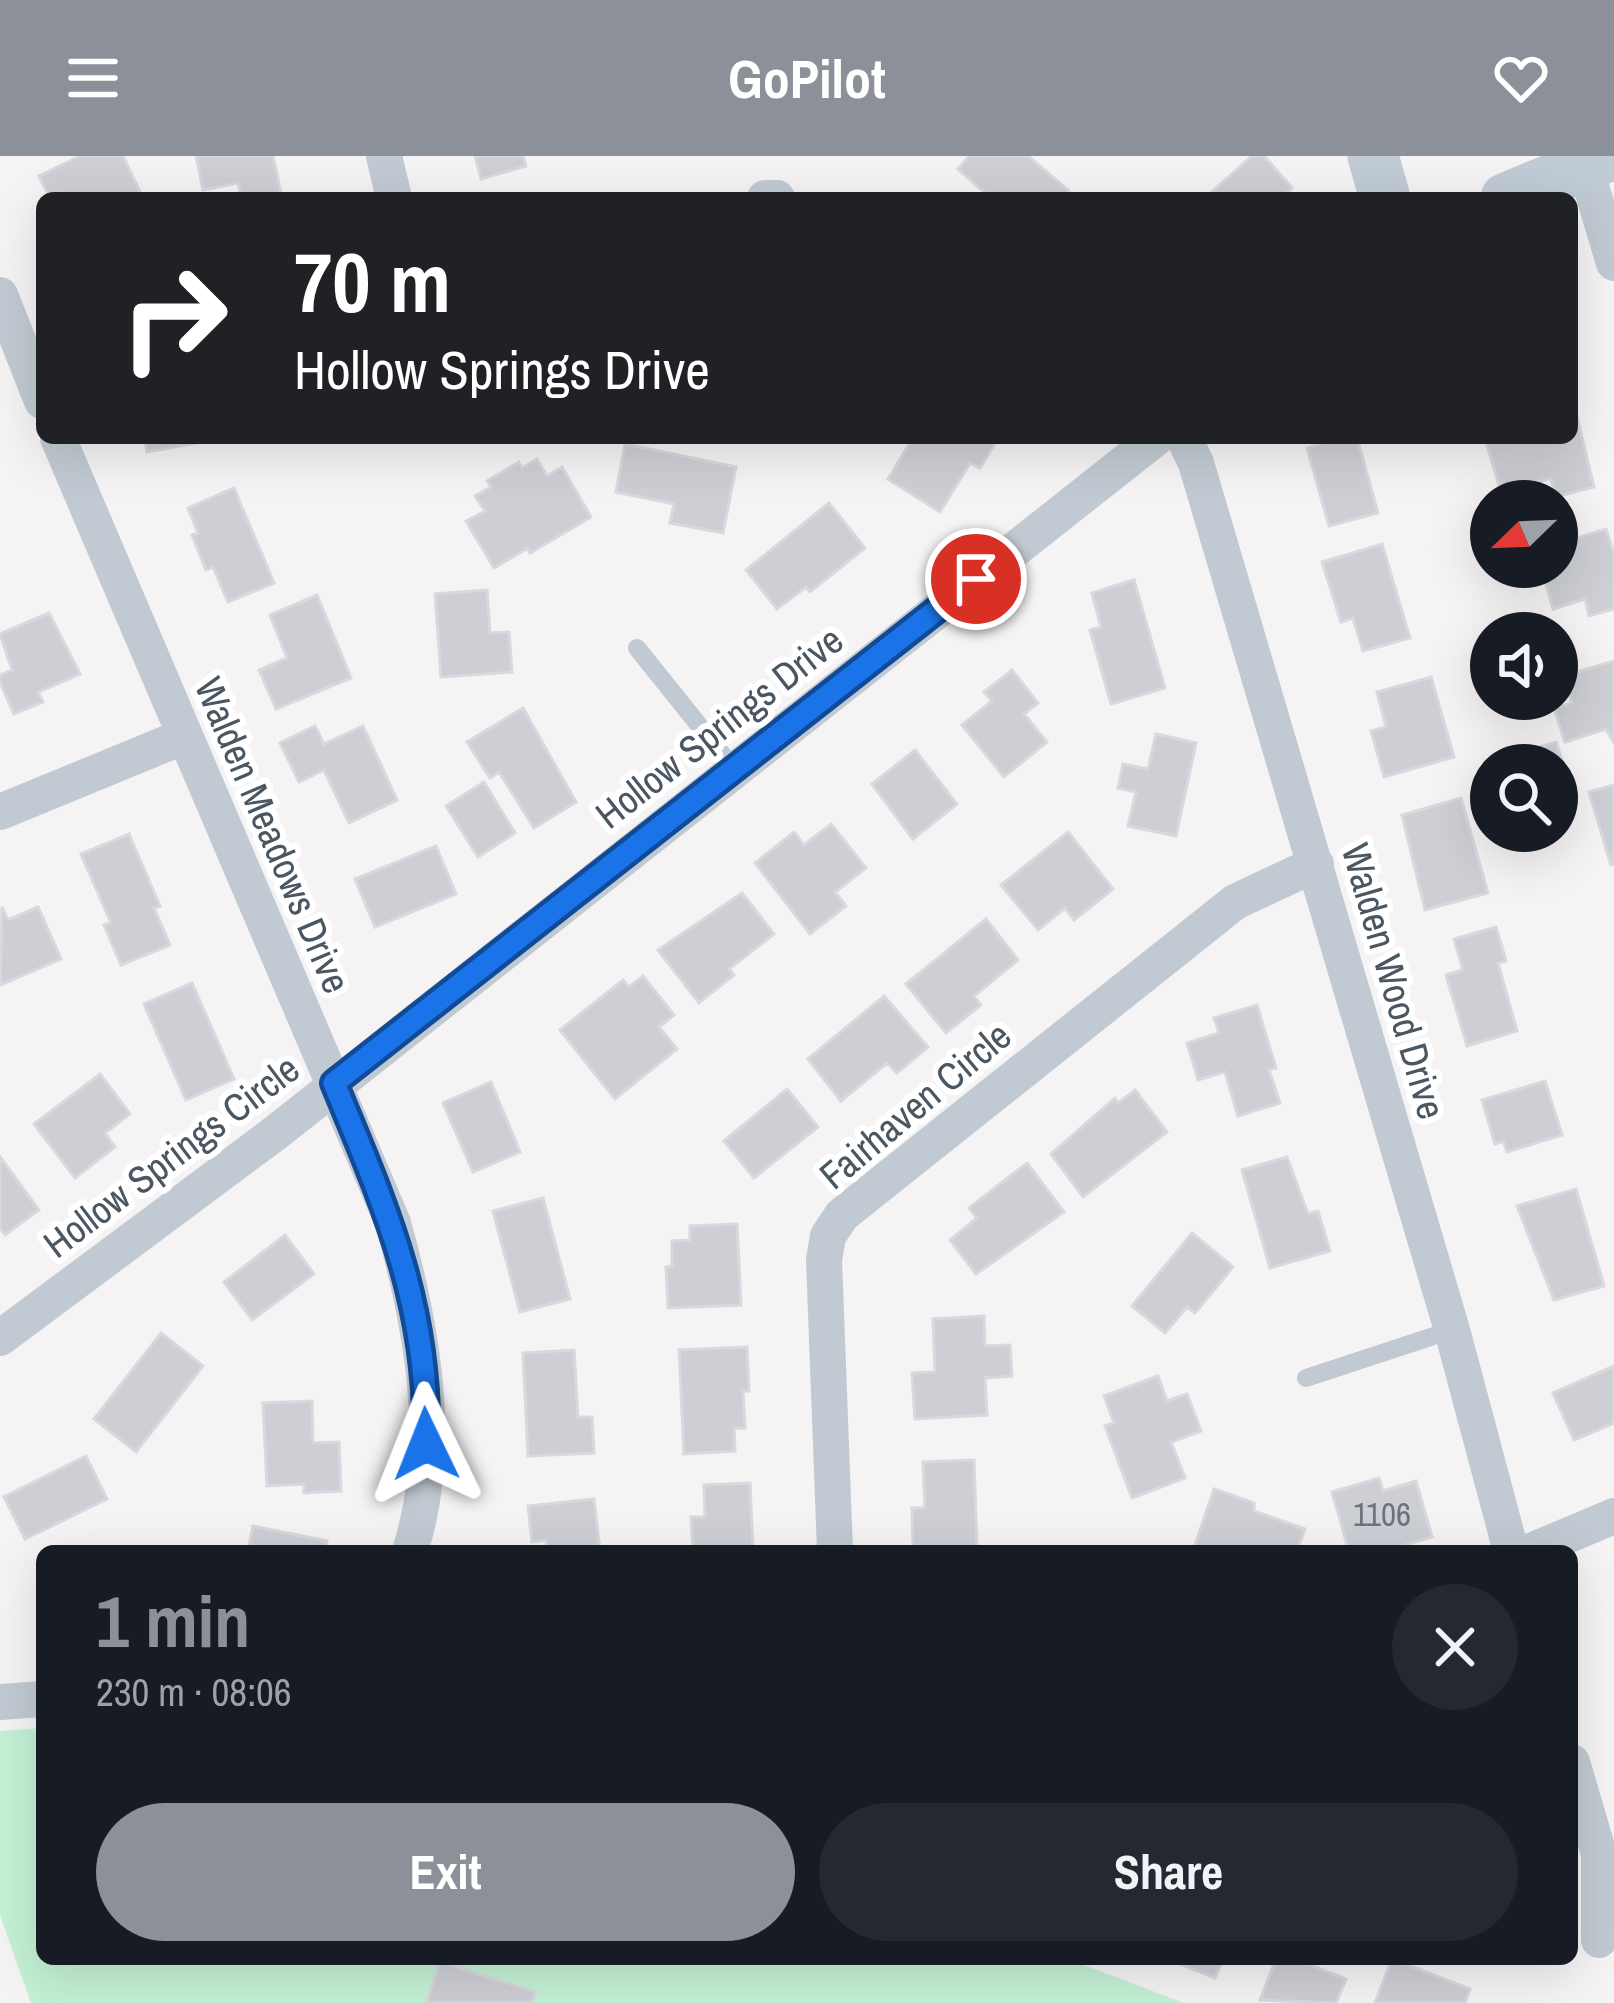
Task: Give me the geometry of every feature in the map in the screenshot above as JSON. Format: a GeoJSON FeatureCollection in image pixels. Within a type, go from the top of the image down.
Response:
{"type":"FeatureCollection","features":[{"type":"Feature","properties":{"kind":"street"},"geometry":{"type":"LineString","coordinates":[[384,156],[393,192]]}},
{"type":"Feature","properties":{"kind":"street"},"geometry":{"type":"LineString","coordinates":[[1373,156],[1383,192]]}},
{"type":"Feature","properties":{"kind":"street"},"geometry":{"type":"LineString","coordinates":[[1521,192],[1597,161],[1614,263]]}},
{"type":"Feature","properties":{"kind":"street"},"geometry":{"type":"LineString","coordinates":[[0,295],[36,384]]}},
{"type":"Feature","properties":{"kind":"street","name":"Walden Meadows Drive"},"geometry":{"type":"LineString","coordinates":[[61,444],[393,1223],[418,1330],[427,1412],[425,1475],[411,1545]]}},
{"type":"Feature","properties":{"kind":"street","name":"Hollow Springs Drive"},"geometry":{"type":"LineString","coordinates":[[334,1083],[1139,444]]}},
{"type":"Feature","properties":{"kind":"street","name":"Walden Wood Drive"},"geometry":{"type":"LineString","coordinates":[[1187,444],[1316,864],[1509,1545]]}},
{"type":"Feature","properties":{"kind":"street"},"geometry":{"type":"LineString","coordinates":[[0,812],[185,736]]}},
{"type":"Feature","properties":{"kind":"street","name":"Fairhaven Circle"},"geometry":{"type":"LineString","coordinates":[[835,1545],[824,1260],[829,1236],[842,1215],[1235,902],[1316,864]]}},
{"type":"Feature","properties":{"kind":"street","name":"Hollow Springs Circle"},"geometry":{"type":"LineString","coordinates":[[0,1338],[274,1134],[334,1083]]}},
{"type":"Feature","properties":{"kind":"street"},"geometry":{"type":"LineString","coordinates":[[1545,1545],[1614,1516]]}},
{"type":"Feature","properties":{"kind":"street"},"geometry":{"type":"LineString","coordinates":[[0,1702],[36,1699]]}},
{"type":"Feature","properties":{"kind":"street"},"geometry":{"type":"LineString","coordinates":[[1578,1783],[1598,1854],[1595,1939]]}},
{"type":"Feature","properties":{"kind":"lane"},"geometry":{"type":"LineString","coordinates":[[637,648],[734,769]]}},
{"type":"Feature","properties":{"kind":"lane"},"geometry":{"type":"LineString","coordinates":[[1306,1378],[1452,1330]]}},
{"type":"Feature","properties":{"kind":"green space"},"geometry":{"type":"Polygon","coordinates":[[[36,1728],[36,1965],[1084,1965],[1184,2003],[31,2003],[0,1915],[0,1731],[36,1728]]]}},
{"type":"Feature","properties":{"kind":"building"},"geometry":{"type":"Polygon","coordinates":[[[80,156],[123,156],[140,192],[47,192],[39,176],[80,156]]]}},
{"type":"Feature","properties":{"kind":"building"},"geometry":{"type":"Polygon","coordinates":[[[196,156],[273,156],[281,192],[240,192],[238,183],[203,190],[196,156]]]}},
{"type":"Feature","properties":{"kind":"building"},"geometry":{"type":"Polygon","coordinates":[[[475,156],[523,156],[526,166],[481,179],[475,156]]]}},
{"type":"Feature","properties":{"kind":"building"},"geometry":{"type":"Polygon","coordinates":[[[969,156],[1028,156],[1069,191],[984,192],[958,169],[969,156]]]}},
{"type":"Feature","properties":{"kind":"building"},"geometry":{"type":"Polygon","coordinates":[[[1252,156],[1264,156],[1292,188],[1288,192],[1212,192],[1252,156]]]}},
{"type":"Feature","properties":{"kind":"building"},"geometry":{"type":"Polygon","coordinates":[[[1578,421],[1594,487],[1578,491],[1578,480],[1497,480],[1487,444],[1578,444],[1578,421]]]}},
{"type":"Feature","properties":{"kind":"building"},"geometry":{"type":"Polygon","coordinates":[[[146,444],[191,444],[147,452],[146,444]]]}},
{"type":"Feature","properties":{"kind":"building"},"geometry":{"type":"Polygon","coordinates":[[[625,444],[736,467],[723,533],[670,523],[674,504],[616,492],[625,444]]]}},
{"type":"Feature","properties":{"kind":"building"},"geometry":{"type":"Polygon","coordinates":[[[909,444],[994,444],[980,468],[970,463],[940,512],[888,479],[909,444]]]}},
{"type":"Feature","properties":{"kind":"building"},"geometry":{"type":"Polygon","coordinates":[[[1359,444],[1378,513],[1329,526],[1307,448],[1359,444]]]}},
{"type":"Feature","properties":{"kind":"building"},"geometry":{"type":"Polygon","coordinates":[[[537,459],[547,476],[562,467],[591,517],[494,568],[466,521],[485,511],[475,496],[491,487],[487,481],[519,462],[522,468],[537,459]]]}},
{"type":"Feature","properties":{"kind":"building"},"geometry":{"type":"Polygon","coordinates":[[[234,488],[274,583],[228,602],[213,567],[206,570],[192,535],[198,533],[188,508],[234,488]]]}},
{"type":"Feature","properties":{"kind":"building"},"geometry":{"type":"Polygon","coordinates":[[[829,503],[865,548],[810,592],[806,587],[777,609],[746,570],[829,503]]]}},
{"type":"Feature","properties":{"kind":"building"},"geometry":{"type":"Polygon","coordinates":[[[1606,529],[1614,554],[1614,609],[1589,616],[1585,599],[1553,609],[1547,588],[1578,588],[1578,538],[1606,529]]]}},
{"type":"Feature","properties":{"kind":"building"},"geometry":{"type":"Polygon","coordinates":[[[1382,544],[1410,638],[1363,651],[1353,618],[1341,622],[1322,562],[1382,544]]]}},
{"type":"Feature","properties":{"kind":"building"},"geometry":{"type":"Polygon","coordinates":[[[1134,580],[1165,688],[1111,704],[1090,630],[1101,627],[1092,593],[1134,580]]]}},
{"type":"Feature","properties":{"kind":"building"},"geometry":{"type":"Polygon","coordinates":[[[487,590],[490,633],[509,632],[512,672],[441,677],[435,594],[487,590]]]}},
{"type":"Feature","properties":{"kind":"building"},"geometry":{"type":"Polygon","coordinates":[[[317,595],[351,678],[276,709],[259,670],[287,658],[270,615],[317,595]]]}},
{"type":"Feature","properties":{"kind":"building"},"geometry":{"type":"Polygon","coordinates":[[[49,613],[80,674],[38,692],[43,702],[14,714],[0,682],[0,675],[12,670],[0,634],[49,613]]]}},
{"type":"Feature","properties":{"kind":"building"},"geometry":{"type":"Polygon","coordinates":[[[1614,661],[1614,743],[1606,729],[1565,742],[1558,720],[1578,720],[1578,672],[1614,661]]]}},
{"type":"Feature","properties":{"kind":"building"},"geometry":{"type":"Polygon","coordinates":[[[1012,670],[1038,703],[1024,714],[1047,742],[1004,777],[962,725],[992,701],[984,692],[1012,670]]]}},
{"type":"Feature","properties":{"kind":"building"},"geometry":{"type":"Polygon","coordinates":[[[1431,677],[1454,757],[1384,777],[1371,731],[1386,727],[1377,692],[1431,677]]]}},
{"type":"Feature","properties":{"kind":"building"},"geometry":{"type":"Polygon","coordinates":[[[523,708],[576,802],[534,828],[499,772],[490,778],[467,742],[523,708]]]}},
{"type":"Feature","properties":{"kind":"building"},"geometry":{"type":"Polygon","coordinates":[[[315,726],[324,744],[363,726],[397,800],[349,823],[324,770],[299,782],[280,743],[315,726]]]}},
{"type":"Feature","properties":{"kind":"building"},"geometry":{"type":"Polygon","coordinates":[[[1156,734],[1196,743],[1176,836],[1128,826],[1136,792],[1118,788],[1123,764],[1148,769],[1156,734]]]}},
{"type":"Feature","properties":{"kind":"building"},"geometry":{"type":"Polygon","coordinates":[[[915,750],[957,804],[913,839],[872,784],[915,750]]]}},
{"type":"Feature","properties":{"kind":"building"},"geometry":{"type":"Polygon","coordinates":[[[484,782],[515,833],[478,857],[446,806],[484,782]]]}},
{"type":"Feature","properties":{"kind":"building"},"geometry":{"type":"Polygon","coordinates":[[[1614,785],[1614,864],[1611,865],[1589,792],[1614,785]]]}},
{"type":"Feature","properties":{"kind":"building"},"geometry":{"type":"Polygon","coordinates":[[[1461,798],[1470,830],[1470,852],[1476,852],[1488,893],[1425,910],[1402,815],[1461,798]]]}},
{"type":"Feature","properties":{"kind":"building"},"geometry":{"type":"Polygon","coordinates":[[[831,824],[866,868],[835,892],[846,906],[810,934],[755,863],[794,832],[804,845],[831,824]]]}},
{"type":"Feature","properties":{"kind":"building"},"geometry":{"type":"Polygon","coordinates":[[[1068,832],[1113,889],[1074,920],[1065,908],[1038,930],[1001,885],[1068,832]]]}},
{"type":"Feature","properties":{"kind":"building"},"geometry":{"type":"Polygon","coordinates":[[[129,834],[160,906],[154,908],[170,945],[121,965],[104,925],[111,923],[81,854],[129,834]]]}},
{"type":"Feature","properties":{"kind":"building"},"geometry":{"type":"Polygon","coordinates":[[[436,846],[456,894],[375,927],[355,879],[436,846]]]}},
{"type":"Feature","properties":{"kind":"building"},"geometry":{"type":"Polygon","coordinates":[[[742,893],[774,934],[729,969],[734,975],[699,1003],[658,950],[742,893]]]}},
{"type":"Feature","properties":{"kind":"building"},"geometry":{"type":"Polygon","coordinates":[[[2,907],[8,920],[38,907],[61,959],[0,985],[2,907]]]}},
{"type":"Feature","properties":{"kind":"building"},"geometry":{"type":"Polygon","coordinates":[[[986,919],[1018,960],[974,996],[981,1005],[946,1033],[906,984],[986,919]]]}},
{"type":"Feature","properties":{"kind":"building"},"geometry":{"type":"Polygon","coordinates":[[[1496,927],[1506,961],[1498,963],[1517,1031],[1467,1046],[1446,975],[1463,970],[1454,939],[1496,927]]]}},
{"type":"Feature","properties":{"kind":"building"},"geometry":{"type":"Polygon","coordinates":[[[643,976],[674,1015],[659,1027],[677,1049],[615,1099],[560,1030],[623,980],[629,987],[643,976]]]}},
{"type":"Feature","properties":{"kind":"building"},"geometry":{"type":"Polygon","coordinates":[[[192,983],[234,1079],[186,1100],[144,1004],[192,983]]]}},
{"type":"Feature","properties":{"kind":"building"},"geometry":{"type":"Polygon","coordinates":[[[884,996],[928,1047],[897,1073],[887,1063],[841,1101],[808,1059],[884,996]]]}},
{"type":"Feature","properties":{"kind":"building"},"geometry":{"type":"Polygon","coordinates":[[[1257,1005],[1276,1068],[1269,1070],[1280,1103],[1238,1116],[1225,1072],[1198,1080],[1187,1043],[1219,1033],[1214,1018],[1257,1005]]]}},
{"type":"Feature","properties":{"kind":"building"},"geometry":{"type":"Polygon","coordinates":[[[100,1074],[130,1114],[105,1133],[115,1147],[75,1178],[34,1124],[100,1074]]]}},
{"type":"Feature","properties":{"kind":"building"},"geometry":{"type":"Polygon","coordinates":[[[1545,1081],[1562,1135],[1507,1152],[1503,1141],[1495,1144],[1482,1100],[1545,1081]]]}},
{"type":"Feature","properties":{"kind":"building"},"geometry":{"type":"Polygon","coordinates":[[[491,1082],[520,1152],[473,1172],[443,1103],[491,1082]]]}},
{"type":"Feature","properties":{"kind":"building"},"geometry":{"type":"Polygon","coordinates":[[[787,1089],[818,1127],[754,1178],[724,1141],[787,1089]]]}},
{"type":"Feature","properties":{"kind":"building"},"geometry":{"type":"Polygon","coordinates":[[[1135,1090],[1167,1132],[1083,1197],[1051,1154],[1115,1098],[1118,1103],[1135,1090]]]}},
{"type":"Feature","properties":{"kind":"building"},"geometry":{"type":"Polygon","coordinates":[[[0,1157],[39,1210],[5,1235],[0,1228],[0,1157]]]}},
{"type":"Feature","properties":{"kind":"building"},"geometry":{"type":"Polygon","coordinates":[[[1287,1157],[1308,1214],[1318,1211],[1330,1251],[1270,1268],[1242,1170],[1287,1157]]]}},
{"type":"Feature","properties":{"kind":"building"},"geometry":{"type":"Polygon","coordinates":[[[1027,1163],[1064,1212],[976,1274],[950,1240],[977,1218],[969,1208],[1027,1163]]]}},
{"type":"Feature","properties":{"kind":"building"},"geometry":{"type":"Polygon","coordinates":[[[1576,1189],[1604,1286],[1554,1300],[1517,1206],[1576,1189]]]}},
{"type":"Feature","properties":{"kind":"building"},"geometry":{"type":"Polygon","coordinates":[[[543,1198],[570,1299],[520,1312],[493,1211],[543,1198]]]}},
{"type":"Feature","properties":{"kind":"building"},"geometry":{"type":"Polygon","coordinates":[[[737,1224],[741,1305],[668,1308],[666,1267],[672,1266],[672,1241],[690,1240],[690,1226],[737,1224]]]}},
{"type":"Feature","properties":{"kind":"building"},"geometry":{"type":"Polygon","coordinates":[[[1192,1233],[1233,1267],[1195,1313],[1187,1307],[1165,1333],[1132,1306],[1192,1233]]]}},
{"type":"Feature","properties":{"kind":"building"},"geometry":{"type":"Polygon","coordinates":[[[285,1235],[314,1274],[252,1320],[224,1282],[285,1235]]]}},
{"type":"Feature","properties":{"kind":"building"},"geometry":{"type":"Polygon","coordinates":[[[984,1316],[985,1346],[1010,1345],[1012,1376],[985,1378],[987,1415],[915,1419],[912,1373],[935,1372],[933,1319],[984,1316]]]}},
{"type":"Feature","properties":{"kind":"building"},"geometry":{"type":"Polygon","coordinates":[[[161,1333],[203,1366],[136,1452],[94,1419],[161,1333]]]}},
{"type":"Feature","properties":{"kind":"building"},"geometry":{"type":"Polygon","coordinates":[[[747,1347],[745,1428],[734,1428],[735,1451],[684,1454],[679,1350],[747,1347]]]}},
{"type":"Feature","properties":{"kind":"building"},"geometry":{"type":"Polygon","coordinates":[[[574,1350],[578,1417],[592,1417],[594,1453],[528,1456],[523,1353],[574,1350]]]}},
{"type":"Feature","properties":{"kind":"building"},"geometry":{"type":"Polygon","coordinates":[[[1614,1366],[1614,1423],[1574,1440],[1553,1393],[1614,1366]]]}},
{"type":"Feature","properties":{"kind":"building"},"geometry":{"type":"Polygon","coordinates":[[[1158,1376],[1167,1401],[1187,1394],[1201,1431],[1171,1442],[1185,1478],[1132,1498],[1105,1426],[1114,1423],[1104,1396],[1158,1376]]]}},
{"type":"Feature","properties":{"kind":"building"},"geometry":{"type":"Polygon","coordinates":[[[312,1401],[313,1443],[339,1442],[341,1491],[304,1493],[304,1484],[267,1486],[263,1403],[312,1401]]]}},
{"type":"Feature","properties":{"kind":"building"},"geometry":{"type":"Polygon","coordinates":[[[86,1456],[107,1499],[25,1539],[4,1497],[86,1456]]]}},
{"type":"Feature","properties":{"kind":"building"},"geometry":{"type":"Polygon","coordinates":[[[974,1460],[977,1545],[913,1545],[912,1508],[925,1508],[923,1462],[974,1460]]]}},
{"type":"Feature","properties":{"kind":"building"},"geometry":{"type":"Polygon","coordinates":[[[1379,1478],[1383,1491],[1416,1481],[1432,1537],[1405,1545],[1347,1545],[1332,1492],[1379,1478]]]}},
{"type":"Feature","properties":{"kind":"building"},"geometry":{"type":"Polygon","coordinates":[[[750,1483],[753,1545],[693,1545],[691,1517],[705,1517],[704,1485],[750,1483]]]}},
{"type":"Feature","properties":{"kind":"building"},"geometry":{"type":"Polygon","coordinates":[[[1214,1489],[1254,1503],[1254,1511],[1305,1529],[1299,1545],[1195,1545],[1214,1489]]]}},
{"type":"Feature","properties":{"kind":"building"},"geometry":{"type":"Polygon","coordinates":[[[594,1499],[599,1545],[532,1542],[528,1506],[594,1499]]]}},
{"type":"Feature","properties":{"kind":"building"},"geometry":{"type":"Polygon","coordinates":[[[253,1526],[327,1541],[326,1545],[249,1545],[253,1526]]]}},
{"type":"Feature","properties":{"kind":"building"},"geometry":{"type":"Polygon","coordinates":[[[439,1965],[536,1992],[532,2003],[426,2003],[439,1965]]]}},
{"type":"Feature","properties":{"kind":"building"},"geometry":{"type":"Polygon","coordinates":[[[1183,1965],[1220,1965],[1215,1978],[1183,1965]]]}},
{"type":"Feature","properties":{"kind":"building"},"geometry":{"type":"Polygon","coordinates":[[[1274,1965],[1311,1965],[1346,1979],[1336,2003],[1260,2000],[1274,1965]]]}},
{"type":"Feature","properties":{"kind":"building"},"geometry":{"type":"Polygon","coordinates":[[[1390,1965],[1408,1965],[1470,1989],[1465,2003],[1375,2003],[1390,1965]]]}},
{"type":"Feature","properties":{"kind":"route"},"geometry":{"type":"LineString","coordinates":[[426,1444],[427,1412],[411,1288],[393,1223],[334,1083],[976,579]]}}]}
